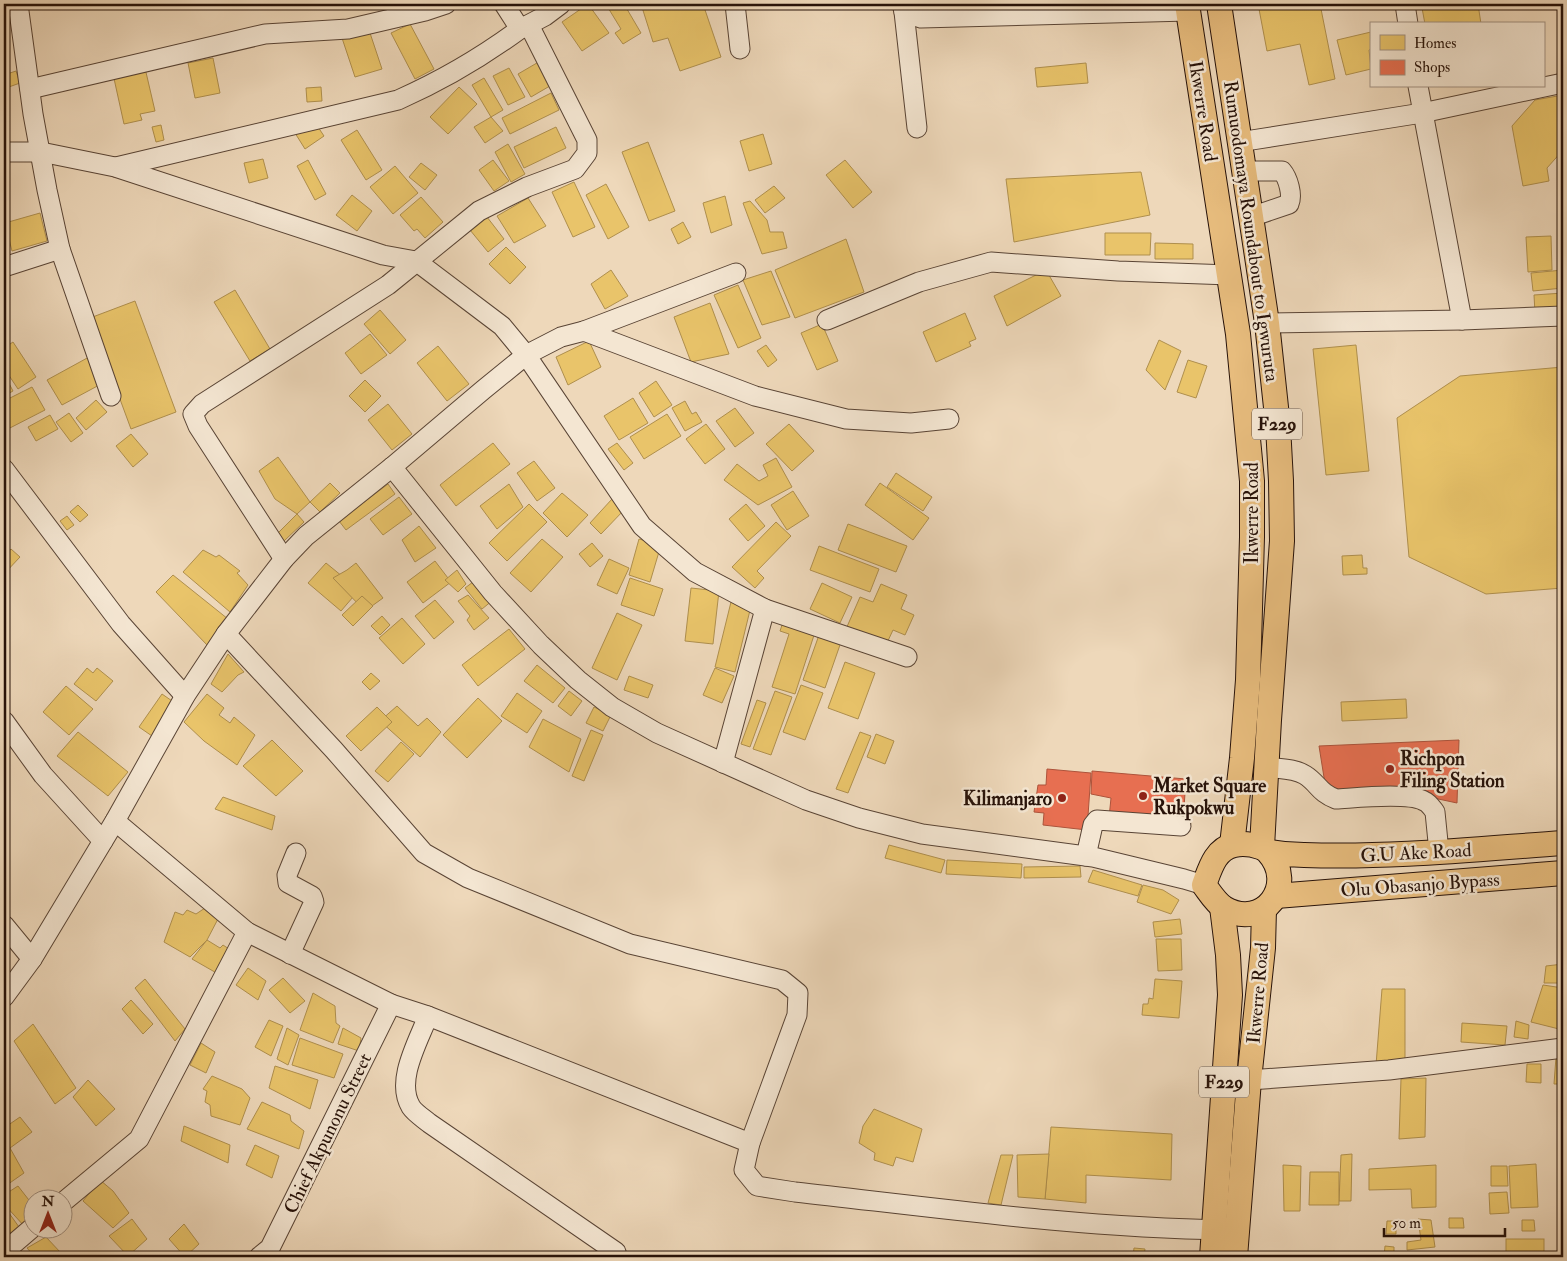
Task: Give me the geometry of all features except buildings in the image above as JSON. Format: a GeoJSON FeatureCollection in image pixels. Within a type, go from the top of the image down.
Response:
{"type":"FeatureCollection","features":[{"type":"Feature","properties":{"kind":"main road","name":"Rumuodomaya Roundabout to Igwuruta"},"geometry":{"type":"LineString","coordinates":[[1219,4],[1267,323],[1278,426],[1281,481],[1282,541],[1267,767],[1265,850]]}},
{"type":"Feature","properties":{"kind":"main road","name":"Ikwerre Road"},"geometry":{"type":"LineString","coordinates":[[1188,8],[1230,275],[1250,448],[1252,537],[1248,680],[1242,758],[1232,845]]}},
{"type":"Feature","properties":{"kind":"main road"},"geometry":{"type":"LineString","coordinates":[[1265,850],[1247,843],[1232,845],[1217,856],[1212,863],[1204,885],[1222,907],[1232,912],[1254,913],[1270,902]]}},
{"type":"Feature","properties":{"kind":"main road","name":"G.U Ake Road"},"geometry":{"type":"LineString","coordinates":[[1265,850],[1304,855],[1439,852],[1563,843]]}},
{"type":"Feature","properties":{"kind":"main road","name":"F229"},"geometry":{"type":"LineString","coordinates":[[1265,850],[1278,865],[1280,872],[1279,888],[1270,902]]}},
{"type":"Feature","properties":{"kind":"main road","name":"Olu Obasanjo Bypass"},"geometry":{"type":"LineString","coordinates":[[1270,902],[1563,873]]}},
{"type":"Feature","properties":{"kind":"main road","name":"Ikwerre Road"},"geometry":{"type":"LineString","coordinates":[[1235,1257],[1226,1230],[1249,1080],[1263,948],[1270,902]]}},
{"type":"Feature","properties":{"kind":"main road","name":"F229"},"geometry":{"type":"LineString","coordinates":[[1212,1257],[1226,1230],[1230,995],[1228,955],[1222,907]]}},
{"type":"Feature","properties":{"kind":"street"},"geometry":{"type":"LineString","coordinates":[[4,11],[16,4],[33,114],[60,249],[111,396]]}},
{"type":"Feature","properties":{"kind":"street"},"geometry":{"type":"LineString","coordinates":[[30,89],[265,34],[348,29],[425,11],[446,4]]}},
{"type":"Feature","properties":{"kind":"street"},"geometry":{"type":"LineString","coordinates":[[284,559],[198,426],[193,414],[202,404],[388,285],[479,211],[527,188],[575,169],[587,153],[587,140],[524,27],[504,4]]}},
{"type":"Feature","properties":{"kind":"street"},"geometry":{"type":"LineString","coordinates":[[115,167],[398,100],[425,88],[492,50],[561,4]]}},
{"type":"Feature","properties":{"kind":"street"},"geometry":{"type":"LineString","coordinates":[[735,4],[740,49]]}},
{"type":"Feature","properties":{"kind":"street"},"geometry":{"type":"LineString","coordinates":[[1405,4],[1408,22]]}},
{"type":"Feature","properties":{"kind":"street"},"geometry":{"type":"LineString","coordinates":[[903,8],[920,18],[1188,8]]}},
{"type":"Feature","properties":{"kind":"street"},"geometry":{"type":"LineString","coordinates":[[903,8],[917,128]]}},
{"type":"Feature","properties":{"kind":"street"},"geometry":{"type":"LineString","coordinates":[[1544,87],[1563,83]]}},
{"type":"Feature","properties":{"kind":"street"},"geometry":{"type":"LineString","coordinates":[[1418,88],[1462,320]]}},
{"type":"Feature","properties":{"kind":"street"},"geometry":{"type":"LineString","coordinates":[[1239,142],[1422,113],[1540,88]]}},
{"type":"Feature","properties":{"kind":"street"},"geometry":{"type":"LineString","coordinates":[[4,152],[41,152],[115,167],[383,255],[416,261],[502,326],[526,355],[642,526],[695,572],[765,609],[907,657]]}},
{"type":"Feature","properties":{"kind":"street"},"geometry":{"type":"LineString","coordinates":[[1244,171],[1282,171],[1285,175],[1291,200],[1289,204],[1251,216]]}},
{"type":"Feature","properties":{"kind":"street"},"geometry":{"type":"LineString","coordinates":[[4,267],[60,249]]}},
{"type":"Feature","properties":{"kind":"street"},"geometry":{"type":"LineString","coordinates":[[827,320],[919,282],[991,262],[1109,271],[1230,275]]}},
{"type":"Feature","properties":{"kind":"street"},"geometry":{"type":"LineString","coordinates":[[4,997],[32,959],[103,841],[184,696],[226,634],[284,559],[306,536],[526,355],[560,337],[584,331],[736,273]]}},
{"type":"Feature","properties":{"kind":"street"},"geometry":{"type":"LineString","coordinates":[[1267,323],[1462,320],[1563,316]]}},
{"type":"Feature","properties":{"kind":"street"},"geometry":{"type":"LineString","coordinates":[[584,331],[755,396],[846,419],[911,423],[950,419]]}},
{"type":"Feature","properties":{"kind":"street"},"geometry":{"type":"LineString","coordinates":[[392,467],[493,593],[540,645],[578,680],[612,707],[657,733],[806,800],[859,818],[922,834],[1086,856],[1204,885]]}},
{"type":"Feature","properties":{"kind":"street"},"geometry":{"type":"LineString","coordinates":[[4,469],[121,624],[184,696]]}},
{"type":"Feature","properties":{"kind":"street"},"geometry":{"type":"LineString","coordinates":[[723,763],[765,609]]}},
{"type":"Feature","properties":{"kind":"street"},"geometry":{"type":"LineString","coordinates":[[226,634],[334,750],[424,853],[468,878],[630,944],[782,980],[798,993],[797,1015],[750,1143],[744,1170],[757,1186],[1040,1220],[1226,1230]]}},
{"type":"Feature","properties":{"kind":"street"},"geometry":{"type":"LineString","coordinates":[[4,721],[43,776],[103,841]]}},
{"type":"Feature","properties":{"kind":"street"},"geometry":{"type":"LineString","coordinates":[[1267,767],[1295,770],[1304,774],[1327,796],[1336,799],[1409,797],[1423,800],[1435,812],[1439,852]]}},
{"type":"Feature","properties":{"kind":"street"},"geometry":{"type":"LineString","coordinates":[[1086,856],[1093,825],[1097,820],[1181,826]]}},
{"type":"Feature","properties":{"kind":"street"},"geometry":{"type":"LineString","coordinates":[[114,821],[247,932],[290,954],[391,1004],[428,1016],[750,1143]]}},
{"type":"Feature","properties":{"kind":"street"},"geometry":{"type":"LineString","coordinates":[[290,954],[314,902],[312,896],[288,883],[287,875],[296,853]]}},
{"type":"Feature","properties":{"kind":"street"},"geometry":{"type":"LineString","coordinates":[[4,925],[32,959]]}},
{"type":"Feature","properties":{"kind":"street"},"geometry":{"type":"LineString","coordinates":[[72,1195],[139,1140],[247,932]]}},
{"type":"Feature","properties":{"kind":"street","name":"Chief Akpunonu Street"},"geometry":{"type":"LineString","coordinates":[[259,1257],[270,1248],[391,1004]]}},
{"type":"Feature","properties":{"kind":"street"},"geometry":{"type":"LineString","coordinates":[[428,1016],[405,1075],[405,1093],[412,1108],[429,1123],[616,1252]]}},
{"type":"Feature","properties":{"kind":"street"},"geometry":{"type":"LineString","coordinates":[[1249,1080],[1389,1070],[1563,1048]]}},
{"type":"Feature","properties":{"kind":"street"},"geometry":{"type":"LineString","coordinates":[[4,1252],[22,1237]]}},
{"type":"Feature","properties":{"kind":"place","name":"Richpon Filing Station"},"geometry":{"type":"Point","coordinates":[1390,769]}},
{"type":"Feature","properties":{"kind":"place","name":"Market Square Rukpokwu"},"geometry":{"type":"Point","coordinates":[1143,796]}},
{"type":"Feature","properties":{"kind":"place","name":"Kilimanjaro"},"geometry":{"type":"Point","coordinates":[1062,798]}}]}
